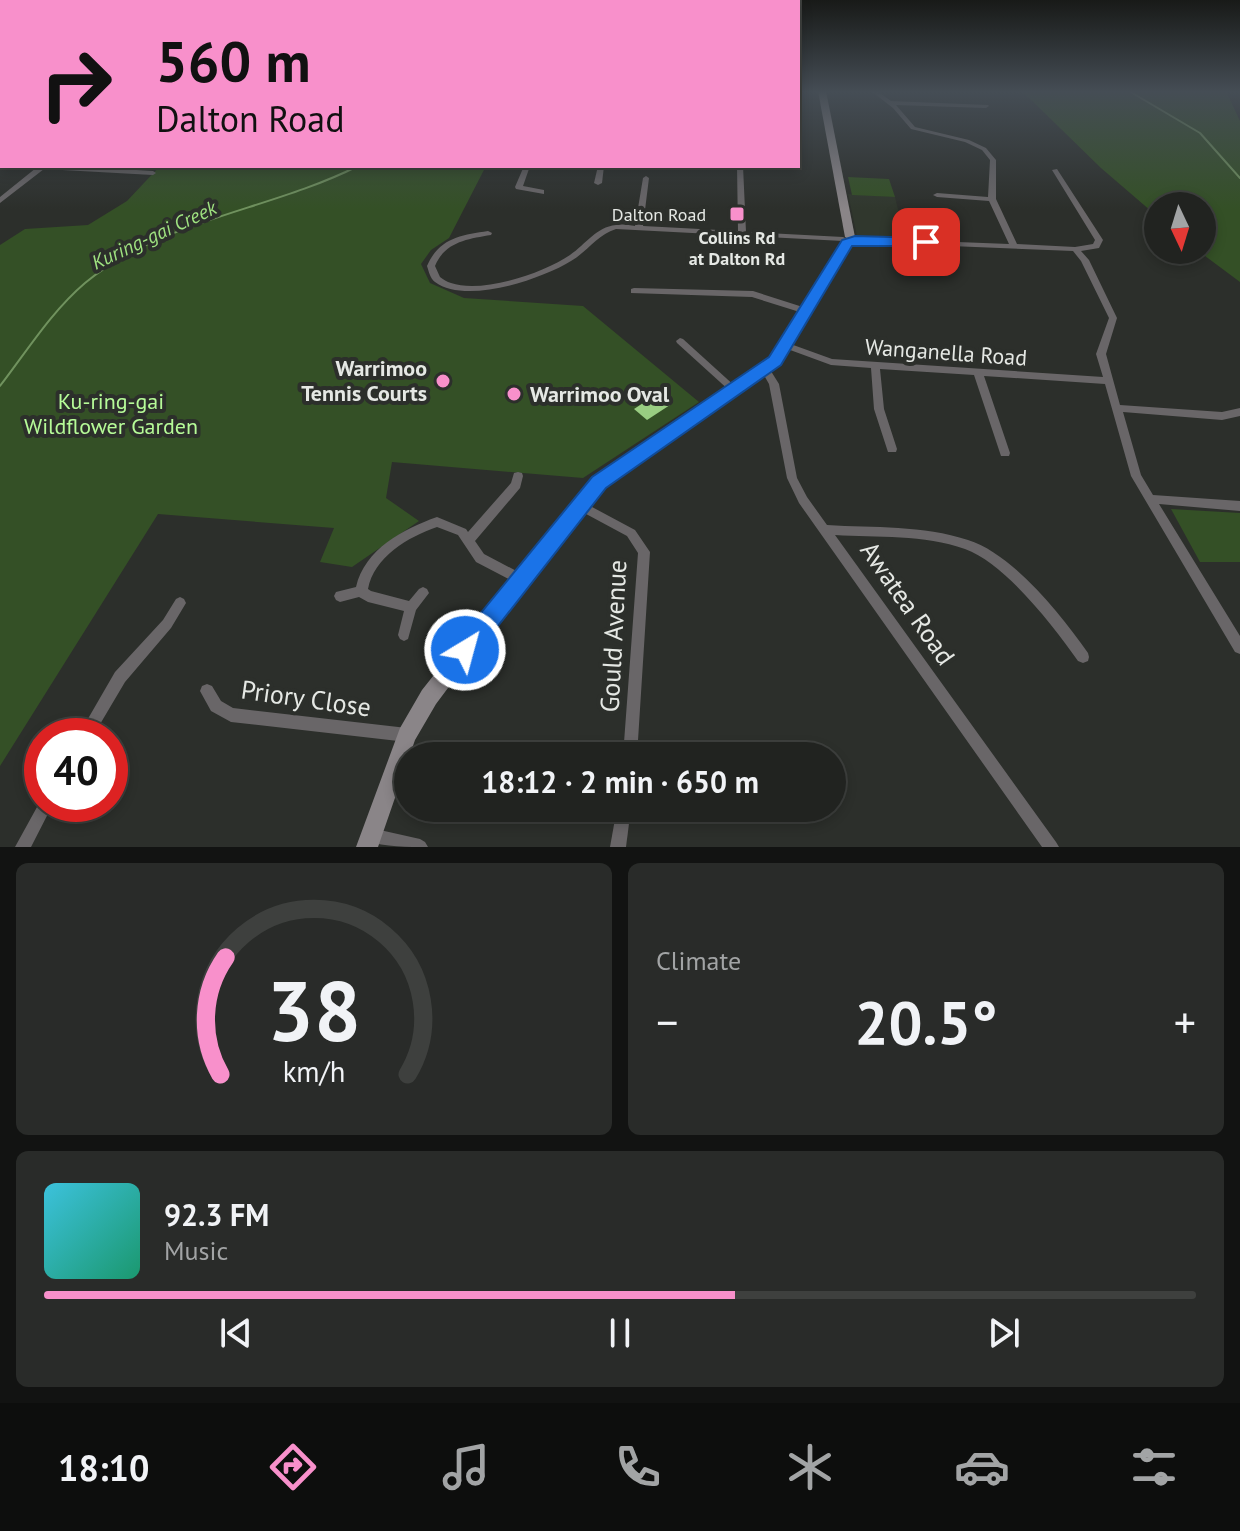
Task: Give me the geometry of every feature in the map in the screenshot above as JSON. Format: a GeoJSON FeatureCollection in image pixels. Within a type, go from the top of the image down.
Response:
{"type":"FeatureCollection","features":[{"type":"Feature","properties":{"kind":"street"},"geometry":{"type":"LineString","coordinates":[[420,847],[369,842],[407,735],[429,697],[599,483],[766,370],[785,345],[849,240],[829,131]]}},
{"type":"Feature","properties":{"kind":"street"},"geometry":{"type":"LineString","coordinates":[[912,137],[921,131],[967,141],[984,149],[993,160],[992,199],[1014,246]]}},
{"type":"Feature","properties":{"kind":"street"},"geometry":{"type":"LineString","coordinates":[[0,201],[41,168]]}},
{"type":"Feature","properties":{"kind":"street"},"geometry":{"type":"LineString","coordinates":[[60,168],[153,173]]}},
{"type":"Feature","properties":{"kind":"street"},"geometry":{"type":"LineString","coordinates":[[526,168],[519,187],[528,192],[541,192]]}},
{"type":"Feature","properties":{"kind":"street"},"geometry":{"type":"LineString","coordinates":[[598,183],[601,168]]}},
{"type":"Feature","properties":{"kind":"street"},"geometry":{"type":"LineString","coordinates":[[740,168],[742,232]]}},
{"type":"Feature","properties":{"kind":"street"},"geometry":{"type":"LineString","coordinates":[[1055,170],[1099,240],[1096,246],[1075,249]]}},
{"type":"Feature","properties":{"kind":"street"},"geometry":{"type":"LineString","coordinates":[[639,226],[646,178]]}},
{"type":"Feature","properties":{"kind":"street"},"geometry":{"type":"LineString","coordinates":[[937,195],[992,199]]}},
{"type":"Feature","properties":{"kind":"street","name":"Dalton Road"},"geometry":{"type":"LineString","coordinates":[[488,233],[457,239],[437,252],[431,266],[436,279],[463,290],[489,289],[570,259],[601,230],[639,226],[849,240],[1075,249]]}},
{"type":"Feature","properties":{"kind":"street"},"geometry":{"type":"LineString","coordinates":[[1075,249],[1085,260],[1113,318],[1102,346],[1108,381],[1136,476],[1240,648]]}},
{"type":"Feature","properties":{"kind":"street"},"geometry":{"type":"LineString","coordinates":[[634,291],[753,294],[806,311]]}},
{"type":"Feature","properties":{"kind":"street"},"geometry":{"type":"LineString","coordinates":[[680,341],[734,390]]}},
{"type":"Feature","properties":{"kind":"street","name":"Wanganella Road"},"geometry":{"type":"LineString","coordinates":[[785,345],[831,362],[1108,381]]}},
{"type":"Feature","properties":{"kind":"street"},"geometry":{"type":"LineString","coordinates":[[875,365],[879,409],[892,449]]}},
{"type":"Feature","properties":{"kind":"street","name":"Awatea Road"},"geometry":{"type":"LineString","coordinates":[[766,370],[774,384],[792,478],[803,500],[1051,847]]}},
{"type":"Feature","properties":{"kind":"street"},"geometry":{"type":"LineString","coordinates":[[978,372],[1005,453]]}},
{"type":"Feature","properties":{"kind":"street"},"geometry":{"type":"LineString","coordinates":[[1116,408],[1222,416],[1240,412]]}},
{"type":"Feature","properties":{"kind":"street"},"geometry":{"type":"LineString","coordinates":[[469,539],[516,485],[518,476]]}},
{"type":"Feature","properties":{"kind":"street"},"geometry":{"type":"LineString","coordinates":[[1150,499],[1240,506]]}},
{"type":"Feature","properties":{"kind":"street","name":"Gould Avenue"},"geometry":{"type":"LineString","coordinates":[[579,505],[631,533],[644,552],[631,742]]}},
{"type":"Feature","properties":{"kind":"street"},"geometry":{"type":"LineString","coordinates":[[361,591],[372,562],[424,526],[437,522],[449,525],[469,539],[480,558],[520,579]]}},
{"type":"Feature","properties":{"kind":"street"},"geometry":{"type":"LineString","coordinates":[[826,530],[942,539],[972,546],[999,564],[1065,629],[1083,657]]}},
{"type":"Feature","properties":{"kind":"street"},"geometry":{"type":"LineString","coordinates":[[340,596],[361,591],[411,607]]}},
{"type":"Feature","properties":{"kind":"street"},"geometry":{"type":"LineString","coordinates":[[404,635],[411,607],[423,593]]}},
{"type":"Feature","properties":{"kind":"street"},"geometry":{"type":"LineString","coordinates":[[96,718],[120,677],[167,624],[180,603]]}},
{"type":"Feature","properties":{"kind":"street","name":"Priory Close"},"geometry":{"type":"LineString","coordinates":[[207,691],[216,706],[231,715],[407,735]]}},
{"type":"Feature","properties":{"kind":"street"},"geometry":{"type":"LineString","coordinates":[[23,847],[36,822]]}},
{"type":"Feature","properties":{"kind":"street"},"geometry":{"type":"LineString","coordinates":[[618,847],[622,822]]}},
{"type":"Feature","properties":{"kind":"shaded area"},"geometry":{"type":"Polygon","coordinates":[[[848,194],[895,197],[905,238],[857,236],[848,194]]]}},
{"type":"Feature","properties":{"kind":"green space"},"geometry":{"type":"Polygon","coordinates":[[[1063,131],[1240,131],[1240,282],[1216,264],[1216,192],[1144,192],[1144,205],[1063,131]]]}},
{"type":"Feature","properties":{"kind":"green space","name":"Ku-ring-gai Wildflower Garden"},"geometry":{"type":"Polygon","coordinates":[[[158,168],[485,168],[449,238],[431,250],[421,264],[430,283],[464,298],[583,306],[699,402],[583,478],[392,462],[386,498],[419,521],[352,567],[320,562],[334,528],[158,514],[30,718],[24,718],[24,728],[0,766],[0,245],[25,229],[88,225],[127,201],[158,168]]]}},
{"type":"Feature","properties":{"kind":"green space"},"geometry":{"type":"Polygon","coordinates":[[[848,177],[889,179],[895,197],[852,195],[848,177]]]}},
{"type":"Feature","properties":{"kind":"green space"},"geometry":{"type":"Polygon","coordinates":[[[1171,509],[1240,513],[1240,562],[1200,562],[1171,509]]]}},
{"type":"Feature","properties":{"kind":"building"},"geometry":{"type":"Polygon","coordinates":[[[657,394],[670,405],[647,420],[634,409],[657,394]]]}},
{"type":"Feature","properties":{"kind":"waterway"},"geometry":{"type":"LineString","coordinates":[[1196,131],[1240,178]]}},
{"type":"Feature","properties":{"kind":"waterway","name":"Kuring-gai Creek"},"geometry":{"type":"LineString","coordinates":[[0,386],[61,306],[85,283],[115,262],[147,244],[182,230],[289,194],[353,168]]}},
{"type":"Feature","properties":{"kind":"place","name":"Collins Rd at Dalton Rd"},"geometry":{"type":"Point","coordinates":[737,214]}},
{"type":"Feature","properties":{"kind":"place","name":"Warrimoo Tennis Courts"},"geometry":{"type":"Point","coordinates":[443,381]}},
{"type":"Feature","properties":{"kind":"place","name":"Warrimoo Oval"},"geometry":{"type":"Point","coordinates":[514,394]}},
{"type":"Feature","properties":{"kind":"route"},"geometry":{"type":"LineString","coordinates":[[465,650],[599,483],[775,361],[847,243],[855,240],[926,242]]}}]}
